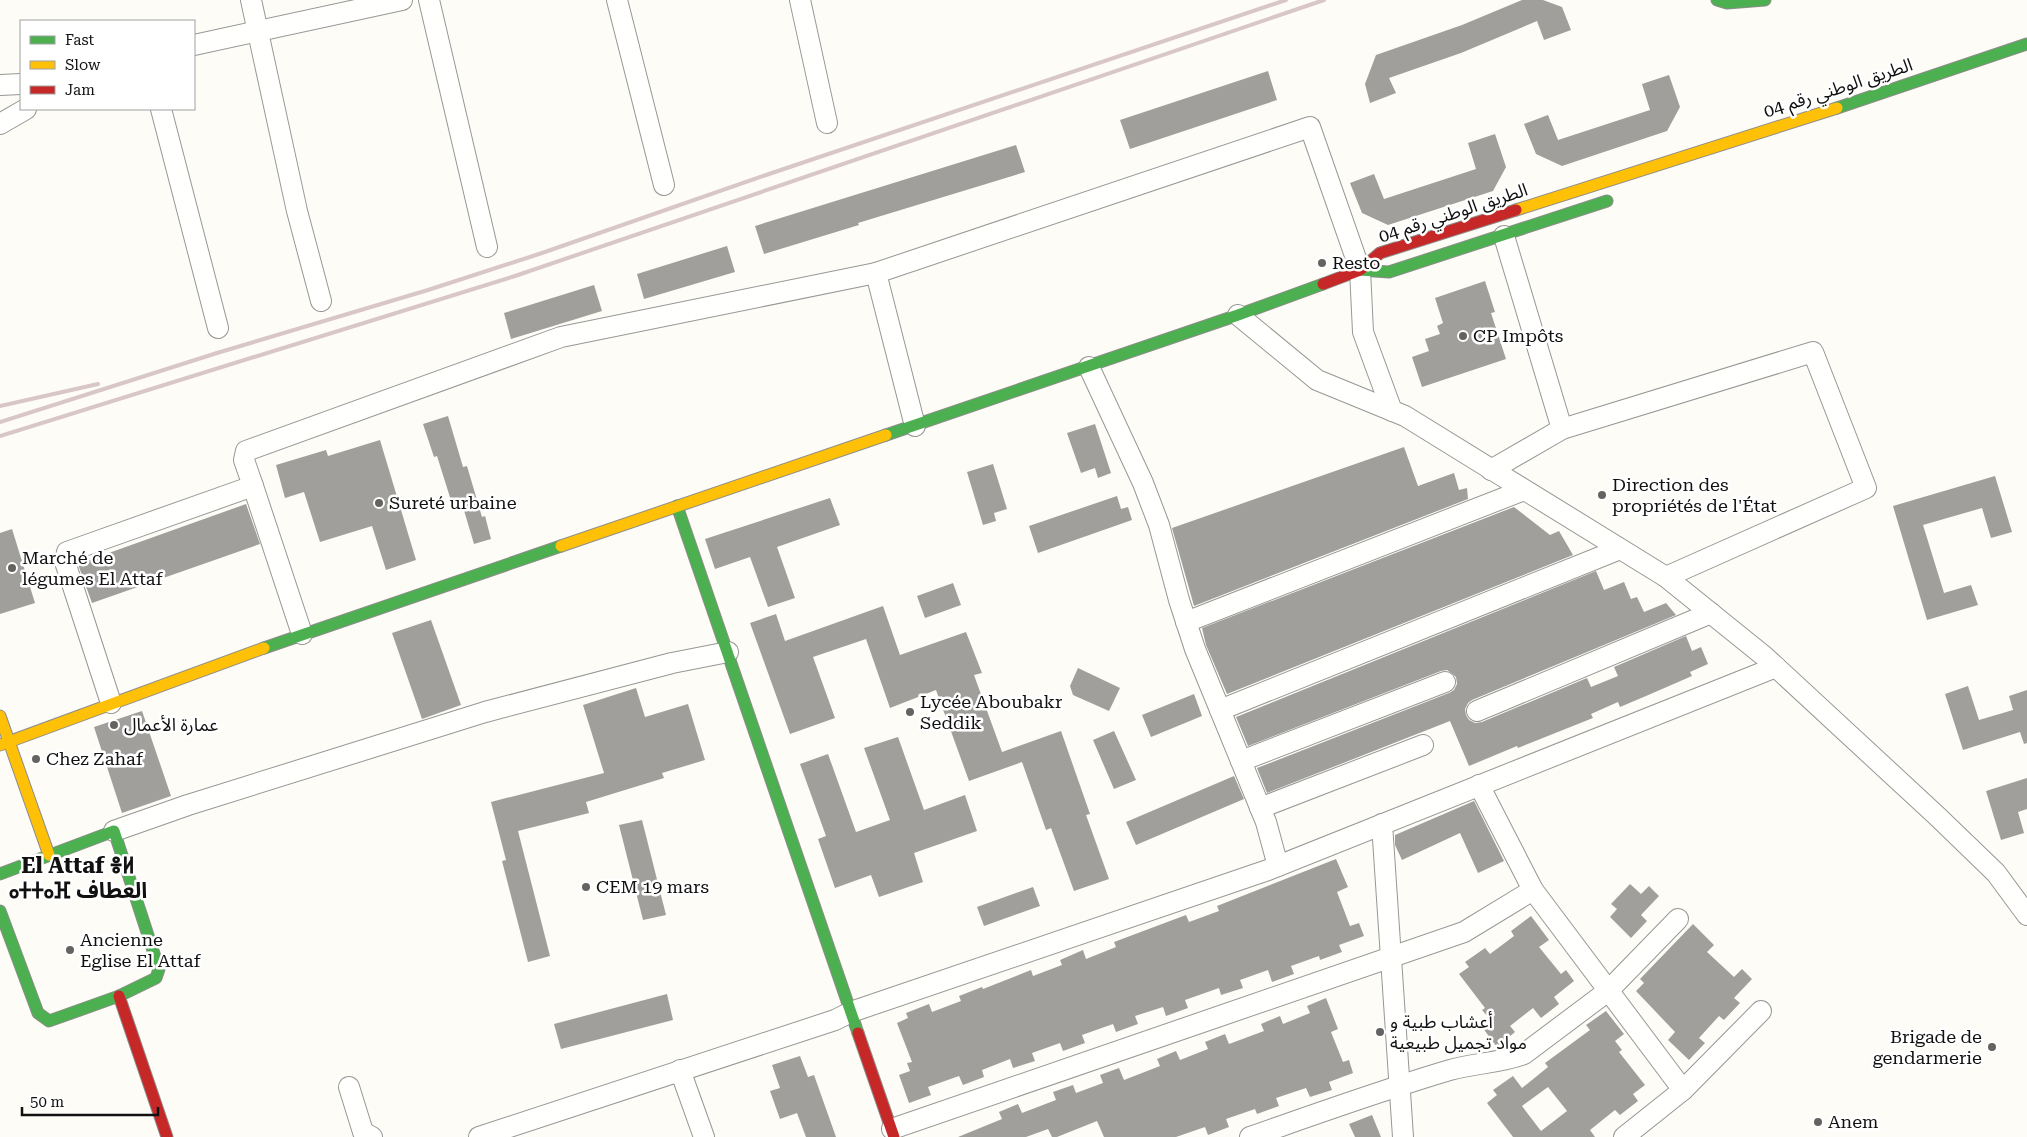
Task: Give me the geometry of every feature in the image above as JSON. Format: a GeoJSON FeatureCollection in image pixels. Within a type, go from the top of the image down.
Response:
{"type":"FeatureCollection","features":[{"type":"Feature","properties":{"kind":"main road"},"geometry":{"type":"LineString","coordinates":[[1718,0],[1727,2],[1765,0]]}},
{"type":"Feature","properties":{"kind":"main road","name":"الطريق الوطني رقم 04"},"geometry":{"type":"LineString","coordinates":[[1360,270],[1380,253],[1740,140],[2027,44]]}},
{"type":"Feature","properties":{"kind":"main road","name":"الطريق الوطني رقم 04"},"geometry":{"type":"LineString","coordinates":[[1360,270],[1390,272],[1616,198]]}},
{"type":"Feature","properties":{"kind":"main road"},"geometry":{"type":"LineString","coordinates":[[5,743],[302,634],[661,516],[677,506],[1088,367],[1360,270]]}},
{"type":"Feature","properties":{"kind":"main road"},"geometry":{"type":"LineString","coordinates":[[677,506],[715,655],[839,1018],[893,1133]]}},
{"type":"Feature","properties":{"kind":"main road"},"geometry":{"type":"LineString","coordinates":[[0,716],[5,743],[49,855]]}},
{"type":"Feature","properties":{"kind":"main road"},"geometry":{"type":"LineString","coordinates":[[0,874],[114,831],[159,969],[156,978],[119,996],[49,1021],[38,1013],[0,911]]}},
{"type":"Feature","properties":{"kind":"main road"},"geometry":{"type":"LineString","coordinates":[[119,996],[167,1137]]}},
{"type":"Feature","properties":{"kind":"street"},"geometry":{"type":"LineString","coordinates":[[251,0],[297,211],[321,301]]}},
{"type":"Feature","properties":{"kind":"street"},"geometry":{"type":"LineString","coordinates":[[195,45],[402,0]]}},
{"type":"Feature","properties":{"kind":"street"},"geometry":{"type":"LineString","coordinates":[[430,0],[488,247]]}},
{"type":"Feature","properties":{"kind":"street"},"geometry":{"type":"LineString","coordinates":[[617,0],[664,185]]}},
{"type":"Feature","properties":{"kind":"street"},"geometry":{"type":"LineString","coordinates":[[800,0],[827,123]]}},
{"type":"Feature","properties":{"kind":"street"},"geometry":{"type":"LineString","coordinates":[[0,85],[20,84]]}},
{"type":"Feature","properties":{"kind":"street"},"geometry":{"type":"LineString","coordinates":[[0,124],[24,110]]}},
{"type":"Feature","properties":{"kind":"street"},"geometry":{"type":"LineString","coordinates":[[161,110],[218,328]]}},
{"type":"Feature","properties":{"kind":"street"},"geometry":{"type":"LineString","coordinates":[[302,634],[244,460],[246,451],[561,337],[876,272],[1310,127],[1360,270],[1363,332],[1392,411]]}},
{"type":"Feature","properties":{"kind":"street"},"geometry":{"type":"LineString","coordinates":[[1504,236],[1562,429]]}},
{"type":"Feature","properties":{"kind":"street"},"geometry":{"type":"LineString","coordinates":[[876,272],[915,426]]}},
{"type":"Feature","properties":{"kind":"street"},"geometry":{"type":"LineString","coordinates":[[1238,315],[1317,380],[1405,416],[1666,577],[1776,667],[1937,816],[1996,873],[2027,915]]}},
{"type":"Feature","properties":{"kind":"street"},"geometry":{"type":"LineString","coordinates":[[1491,470],[1562,429],[1813,352],[1866,488],[1666,577]]}},
{"type":"Feature","properties":{"kind":"street"},"geometry":{"type":"LineString","coordinates":[[1088,367],[1143,483],[1156,516],[1186,622],[1266,822],[1278,866]]}},
{"type":"Feature","properties":{"kind":"street"},"geometry":{"type":"LineString","coordinates":[[111,703],[65,562],[67,552],[253,486]]}},
{"type":"Feature","properties":{"kind":"street"},"geometry":{"type":"LineString","coordinates":[[1186,622],[1524,490]]}},
{"type":"Feature","properties":{"kind":"street"},"geometry":{"type":"LineString","coordinates":[[1220,710],[1620,549]]}},
{"type":"Feature","properties":{"kind":"street"},"geometry":{"type":"LineString","coordinates":[[1477,711],[1711,613]]}},
{"type":"Feature","properties":{"kind":"street"},"geometry":{"type":"LineString","coordinates":[[114,831],[188,805],[485,712],[672,663],[715,655]]}},
{"type":"Feature","properties":{"kind":"street"},"geometry":{"type":"LineString","coordinates":[[479,1137],[839,1018],[1278,866],[1776,667]]}},
{"type":"Feature","properties":{"kind":"street"},"geometry":{"type":"LineString","coordinates":[[1241,761],[1445,682]]}},
{"type":"Feature","properties":{"kind":"street"},"geometry":{"type":"LineString","coordinates":[[1260,808],[1423,746]]}},
{"type":"Feature","properties":{"kind":"street"},"geometry":{"type":"LineString","coordinates":[[1480,785],[1533,890],[1683,1090]]}},
{"type":"Feature","properties":{"kind":"street"},"geometry":{"type":"LineString","coordinates":[[1382,824],[1403,1137]]}},
{"type":"Feature","properties":{"kind":"street"},"geometry":{"type":"LineString","coordinates":[[893,1133],[1390,956],[1464,932],[1533,890]]}},
{"type":"Feature","properties":{"kind":"street"},"geometry":{"type":"LineString","coordinates":[[1250,1137],[1399,1085],[1457,1068],[1515,1058],[1524,1054],[1608,991],[1678,919]]}},
{"type":"Feature","properties":{"kind":"street"},"geometry":{"type":"LineString","coordinates":[[1624,1137],[1683,1090],[1761,1011]]}},
{"type":"Feature","properties":{"kind":"street"},"geometry":{"type":"LineString","coordinates":[[680,1070],[704,1137]]}},
{"type":"Feature","properties":{"kind":"street"},"geometry":{"type":"LineString","coordinates":[[349,1087],[363,1132],[372,1137]]}},
{"type":"Feature","properties":{"kind":"building"},"geometry":{"type":"Polygon","coordinates":[[[1522,0],[1543,0],[1562,7],[1571,30],[1544,40],[1537,21],[1461,53],[1389,78],[1396,93],[1370,103],[1365,84],[1376,55],[1462,25],[1522,0]]]}},
{"type":"Feature","properties":{"kind":"building"},"geometry":{"type":"Polygon","coordinates":[[[1268,71],[1277,100],[1130,149],[1120,120],[1268,71]]]}},
{"type":"Feature","properties":{"kind":"building"},"geometry":{"type":"Polygon","coordinates":[[[1669,75],[1680,107],[1667,131],[1562,166],[1536,154],[1524,124],[1548,115],[1558,140],[1650,110],[1642,84],[1669,75]]]}},
{"type":"Feature","properties":{"kind":"building"},"geometry":{"type":"Polygon","coordinates":[[[1495,134],[1506,167],[1493,191],[1388,225],[1362,213],[1350,183],[1374,174],[1384,199],[1476,169],[1468,143],[1495,134]]]}},
{"type":"Feature","properties":{"kind":"building"},"geometry":{"type":"Polygon","coordinates":[[[1016,145],[1025,172],[764,254],[755,226],[1016,145]]]}},
{"type":"Feature","properties":{"kind":"building"},"geometry":{"type":"Polygon","coordinates":[[[727,246],[735,272],[644,299],[637,274],[727,246]]]}},
{"type":"Feature","properties":{"kind":"building"},"geometry":{"type":"Polygon","coordinates":[[[1485,281],[1495,312],[1491,313],[1506,359],[1422,387],[1412,357],[1429,351],[1425,339],[1440,334],[1437,326],[1443,323],[1435,298],[1485,281]]]}},
{"type":"Feature","properties":{"kind":"building"},"geometry":{"type":"Polygon","coordinates":[[[594,285],[602,311],[511,339],[504,313],[594,285]]]}},
{"type":"Feature","properties":{"kind":"building"},"geometry":{"type":"Polygon","coordinates":[[[448,416],[463,467],[467,466],[482,517],[485,516],[491,539],[474,544],[463,507],[454,510],[437,456],[434,457],[423,424],[448,416]]]}},
{"type":"Feature","properties":{"kind":"building"},"geometry":{"type":"Polygon","coordinates":[[[1095,424],[1111,473],[1098,478],[1095,468],[1081,473],[1067,433],[1095,424]]]}},
{"type":"Feature","properties":{"kind":"building"},"geometry":{"type":"Polygon","coordinates":[[[380,440],[416,560],[386,570],[372,526],[320,542],[304,492],[285,498],[276,465],[326,450],[328,456],[380,440]]]}},
{"type":"Feature","properties":{"kind":"building"},"geometry":{"type":"Polygon","coordinates":[[[1404,447],[1418,486],[1454,473],[1459,490],[1467,488],[1468,499],[1194,606],[1172,528],[1404,447]]]}},
{"type":"Feature","properties":{"kind":"building"},"geometry":{"type":"Polygon","coordinates":[[[993,464],[1007,509],[994,513],[996,521],[983,525],[967,472],[993,464]]]}},
{"type":"Feature","properties":{"kind":"building"},"geometry":{"type":"Polygon","coordinates":[[[1995,476],[2012,532],[1991,538],[1982,508],[1923,525],[1944,593],[1971,585],[1978,605],[1927,620],[1893,506],[1995,476]]]}},
{"type":"Feature","properties":{"kind":"building"},"geometry":{"type":"Polygon","coordinates":[[[1117,496],[1121,509],[1128,507],[1132,520],[1038,553],[1029,526],[1117,496]]]}},
{"type":"Feature","properties":{"kind":"building"},"geometry":{"type":"Polygon","coordinates":[[[830,498],[840,525],[777,547],[795,598],[768,607],[750,557],[715,569],[705,539],[830,498]]]}},
{"type":"Feature","properties":{"kind":"building"},"geometry":{"type":"Polygon","coordinates":[[[246,504],[260,544],[92,603],[78,564],[246,504]]]}},
{"type":"Feature","properties":{"kind":"building"},"geometry":{"type":"Polygon","coordinates":[[[1514,507],[1550,535],[1559,531],[1573,555],[1227,694],[1206,645],[1202,628],[1514,507]]]}},
{"type":"Feature","properties":{"kind":"building","name":"Marché de légumes El Attaf"},"geometry":{"type":"Polygon","coordinates":[[[12,529],[35,603],[0,614],[0,533],[12,529]]]}},
{"type":"Feature","properties":{"kind":"building"},"geometry":{"type":"Polygon","coordinates":[[[1596,571],[1604,590],[1624,582],[1631,599],[1637,597],[1644,612],[1666,603],[1676,615],[1472,700],[1465,709],[1469,720],[1475,723],[1482,722],[1587,678],[1591,687],[1618,676],[1614,667],[1686,636],[1692,651],[1701,647],[1708,664],[1690,672],[1692,676],[1646,696],[1620,707],[1618,702],[1591,714],[1593,718],[1469,766],[1450,721],[1267,793],[1257,768],[1449,693],[1454,690],[1457,684],[1456,677],[1447,670],[1441,671],[1248,746],[1236,717],[1596,571]]]}},
{"type":"Feature","properties":{"kind":"building"},"geometry":{"type":"Polygon","coordinates":[[[953,583],[961,605],[925,618],[917,596],[953,583]]]}},
{"type":"Feature","properties":{"kind":"building"},"geometry":{"type":"Polygon","coordinates":[[[883,606],[900,655],[966,632],[982,673],[974,675],[1002,752],[1061,731],[1090,814],[1086,815],[1109,879],[1074,891],[1051,828],[1046,830],[1022,762],[969,781],[936,690],[890,708],[866,639],[813,657],[835,718],[790,734],[750,623],[776,614],[785,641],[883,606]]]}},
{"type":"Feature","properties":{"kind":"building"},"geometry":{"type":"Polygon","coordinates":[[[431,620],[461,705],[422,719],[392,633],[431,620]]]}},
{"type":"Feature","properties":{"kind":"building"},"geometry":{"type":"Polygon","coordinates":[[[1078,668],[1120,688],[1109,711],[1073,695],[1070,686],[1078,668]]]}},
{"type":"Feature","properties":{"kind":"building"},"geometry":{"type":"Polygon","coordinates":[[[1968,686],[1979,720],[2013,710],[2009,696],[2027,690],[2027,743],[2024,744],[2020,732],[1963,750],[1945,694],[1968,686]]]}},
{"type":"Feature","properties":{"kind":"building"},"geometry":{"type":"Polygon","coordinates":[[[636,688],[645,717],[688,704],[705,760],[662,773],[664,778],[586,802],[589,813],[518,831],[550,956],[528,962],[502,861],[506,860],[491,802],[604,773],[583,705],[636,688]]]}},
{"type":"Feature","properties":{"kind":"building"},"geometry":{"type":"Polygon","coordinates":[[[1194,694],[1202,716],[1151,737],[1142,715],[1194,694]]]}},
{"type":"Feature","properties":{"kind":"building"},"geometry":{"type":"Polygon","coordinates":[[[142,711],[171,796],[122,813],[94,727],[142,711]]]}},
{"type":"Feature","properties":{"kind":"building"},"geometry":{"type":"Polygon","coordinates":[[[1114,731],[1136,780],[1114,789],[1093,740],[1114,731]]]}},
{"type":"Feature","properties":{"kind":"building"},"geometry":{"type":"Polygon","coordinates":[[[898,737],[924,810],[965,795],[977,831],[914,853],[923,882],[879,897],[871,875],[835,888],[818,839],[826,836],[800,764],[828,754],[856,832],[890,820],[864,748],[898,737]]]}},
{"type":"Feature","properties":{"kind":"building"},"geometry":{"type":"Polygon","coordinates":[[[1234,776],[1244,799],[1136,845],[1126,822],[1234,776]]]}},
{"type":"Feature","properties":{"kind":"building"},"geometry":{"type":"Polygon","coordinates":[[[2027,778],[2027,809],[2018,812],[2024,833],[2001,840],[1986,791],[2027,778]]]}},
{"type":"Feature","properties":{"kind":"building"},"geometry":{"type":"Polygon","coordinates":[[[1474,801],[1504,861],[1478,873],[1460,833],[1402,860],[1395,845],[1395,835],[1474,801]]]}},
{"type":"Feature","properties":{"kind":"building"},"geometry":{"type":"Polygon","coordinates":[[[642,820],[666,915],[643,920],[619,825],[642,820]]]}},
{"type":"Feature","properties":{"kind":"building"},"geometry":{"type":"Polygon","coordinates":[[[1336,859],[1348,887],[1337,892],[1350,926],[1359,923],[1364,936],[1339,945],[1342,952],[1320,960],[1319,956],[1291,966],[1294,974],[1272,982],[1268,970],[1240,980],[1243,988],[1221,995],[1219,988],[1185,1000],[1188,1008],[1166,1016],[1163,1007],[1135,1016],[1138,1024],[1116,1032],[1113,1024],[1082,1035],[1085,1043],[1063,1051],[1060,1043],[1032,1053],[1035,1061],[1013,1068],[1010,1059],[982,1070],[984,1077],[963,1085],[959,1076],[928,1087],[931,1095],[909,1103],[899,1075],[910,1071],[907,1063],[912,1062],[897,1023],[908,1018],[906,1013],[929,1004],[932,1012],[961,1001],[959,996],[982,987],[983,989],[1031,970],[1033,976],[1062,965],[1060,960],[1083,950],[1086,959],[1116,947],[1114,942],[1186,915],[1189,922],[1219,911],[1217,906],[1336,859]]]}},
{"type":"Feature","properties":{"kind":"building"},"geometry":{"type":"Polygon","coordinates":[[[1630,884],[1641,894],[1649,886],[1659,896],[1641,915],[1647,921],[1631,938],[1610,917],[1617,909],[1611,904],[1630,884]]]}},
{"type":"Feature","properties":{"kind":"building"},"geometry":{"type":"Polygon","coordinates":[[[1033,887],[1040,906],[984,926],[977,907],[1033,887]]]}},
{"type":"Feature","properties":{"kind":"building"},"geometry":{"type":"Polygon","coordinates":[[[1531,916],[1549,940],[1539,947],[1561,974],[1566,970],[1574,981],[1554,997],[1559,1004],[1541,1018],[1533,1008],[1510,1026],[1515,1032],[1497,1047],[1479,1023],[1488,1017],[1482,1010],[1485,1008],[1459,974],[1469,967],[1465,962],[1485,948],[1490,954],[1514,936],[1511,931],[1531,916]]]}},
{"type":"Feature","properties":{"kind":"building"},"geometry":{"type":"Polygon","coordinates":[[[1693,924],[1714,945],[1707,952],[1734,977],[1742,969],[1752,979],[1734,998],[1740,1003],[1724,1020],[1719,1016],[1699,1038],[1705,1043],[1689,1060],[1668,1040],[1675,1032],[1636,991],[1644,983],[1640,979],[1693,924]]]}},
{"type":"Feature","properties":{"kind":"building"},"geometry":{"type":"Polygon","coordinates":[[[667,994],[673,1020],[561,1049],[554,1024],[667,994]]]}},
{"type":"Feature","properties":{"kind":"building"},"geometry":{"type":"Polygon","coordinates":[[[1326,998],[1338,1029],[1331,1032],[1343,1062],[1349,1060],[1353,1073],[1329,1082],[1332,1090],[1310,1097],[1306,1088],[1276,1098],[1279,1106],[1257,1114],[1255,1109],[1226,1119],[1229,1127],[1208,1135],[1205,1127],[1176,1137],[1104,1137],[1097,1121],[1057,1137],[1052,1137],[1048,1129],[1026,1137],[958,1137],[1002,1119],[999,1112],[1018,1104],[1022,1113],[1056,1100],[1053,1092],[1073,1085],[1076,1093],[1103,1083],[1100,1075],[1119,1068],[1124,1080],[1160,1066],[1157,1059],[1176,1051],[1180,1060],[1208,1049],[1205,1042],[1225,1034],[1229,1044],[1264,1031],[1261,1024],[1280,1016],[1283,1024],[1310,1013],[1307,1006],[1326,998]]]}},
{"type":"Feature","properties":{"kind":"building"},"geometry":{"type":"Polygon","coordinates":[[[1606,1011],[1624,1034],[1615,1041],[1622,1050],[1619,1052],[1645,1085],[1633,1094],[1638,1101],[1620,1115],[1615,1110],[1590,1130],[1595,1137],[1513,1137],[1487,1103],[1497,1095],[1493,1090],[1513,1076],[1522,1088],[1548,1067],[1545,1063],[1590,1030],[1586,1025],[1606,1011]],[[1548,1087],[1522,1106],[1541,1131],[1567,1111],[1548,1087]]]}},
{"type":"Feature","properties":{"kind":"building"},"geometry":{"type":"Polygon","coordinates":[[[800,1056],[808,1077],[814,1075],[836,1137],[806,1137],[797,1113],[780,1119],[770,1091],[780,1088],[772,1065],[800,1056]]]}},
{"type":"Feature","properties":{"kind":"building"},"geometry":{"type":"Polygon","coordinates":[[[1372,1115],[1381,1137],[1355,1137],[1349,1124],[1372,1115]]]}},
{"type":"Feature","properties":{"kind":"railway"},"geometry":{"type":"LineString","coordinates":[[0,422],[542,253],[769,174],[1286,0]]}},
{"type":"Feature","properties":{"kind":"railway"},"geometry":{"type":"LineString","coordinates":[[0,436],[515,276],[1324,0]]}},
{"type":"Feature","properties":{"kind":"railway"},"geometry":{"type":"LineString","coordinates":[[0,406],[98,384]]}},
{"type":"Feature","properties":{"kind":"traffic: fast"},"geometry":{"type":"LineString","coordinates":[[1717,0],[1727,3],[1765,0]]}},
{"type":"Feature","properties":{"kind":"traffic: fast"},"geometry":{"type":"LineString","coordinates":[[1837,108],[2027,44]]}},
{"type":"Feature","properties":{"kind":"traffic: fast"},"geometry":{"type":"LineString","coordinates":[[1360,270],[1389,272],[1607,201]]}},
{"type":"Feature","properties":{"kind":"traffic: fast"},"geometry":{"type":"LineString","coordinates":[[886,435],[1238,315],[1323,284]]}},
{"type":"Feature","properties":{"kind":"traffic: fast"},"geometry":{"type":"LineString","coordinates":[[677,506],[858,1033]]}},
{"type":"Feature","properties":{"kind":"traffic: fast"},"geometry":{"type":"LineString","coordinates":[[264,648],[561,546]]}},
{"type":"Feature","properties":{"kind":"traffic: fast"},"geometry":{"type":"LineString","coordinates":[[0,874],[114,831],[159,969],[156,978],[119,996],[49,1021],[38,1013],[0,911]]}},
{"type":"Feature","properties":{"kind":"traffic: slow"},"geometry":{"type":"LineString","coordinates":[[1516,210],[1837,108]]}},
{"type":"Feature","properties":{"kind":"traffic: slow"},"geometry":{"type":"LineString","coordinates":[[561,546],[886,435]]}},
{"type":"Feature","properties":{"kind":"traffic: slow"},"geometry":{"type":"LineString","coordinates":[[0,745],[264,648]]}},
{"type":"Feature","properties":{"kind":"traffic: slow"},"geometry":{"type":"LineString","coordinates":[[0,716],[49,855]]}},
{"type":"Feature","properties":{"kind":"traffic: jam"},"geometry":{"type":"LineString","coordinates":[[1323,284],[1360,270],[1380,253],[1516,210]]}},
{"type":"Feature","properties":{"kind":"traffic: jam"},"geometry":{"type":"LineString","coordinates":[[119,996],[167,1137]]}},
{"type":"Feature","properties":{"kind":"traffic: jam"},"geometry":{"type":"LineString","coordinates":[[858,1033],[894,1137]]}},
{"type":"Feature","properties":{"kind":"place","name":"Resto"},"geometry":{"type":"Point","coordinates":[1322,263]}},
{"type":"Feature","properties":{"kind":"place","name":"CP Impôts"},"geometry":{"type":"Point","coordinates":[1463,336]}},
{"type":"Feature","properties":{"kind":"place","name":"Direction des propriétés de l'État"},"geometry":{"type":"Point","coordinates":[1602,495]}},
{"type":"Feature","properties":{"kind":"place","name":"Sureté urbaine"},"geometry":{"type":"Point","coordinates":[379,503]}},
{"type":"Feature","properties":{"kind":"place","name":"Marché de légumes El Attaf"},"geometry":{"type":"Point","coordinates":[12,568]}},
{"type":"Feature","properties":{"kind":"place","name":"Lycée Aboubakr Seddik"},"geometry":{"type":"Point","coordinates":[910,712]}},
{"type":"Feature","properties":{"kind":"place","name":"عمارة الأعمال"},"geometry":{"type":"Point","coordinates":[114,725]}},
{"type":"Feature","properties":{"kind":"place","name":"Chez Zahaf"},"geometry":{"type":"Point","coordinates":[36,759]}},
{"type":"Feature","properties":{"kind":"place","name":"CEM 19 mars"},"geometry":{"type":"Point","coordinates":[586,887]}},
{"type":"Feature","properties":{"kind":"place","name":"Ancienne Eglise El Attaf"},"geometry":{"type":"Point","coordinates":[70,950]}},
{"type":"Feature","properties":{"kind":"place","name":"أعشاب طبية و مواد تجميل طبيعية"},"geometry":{"type":"Point","coordinates":[1380,1032]}},
{"type":"Feature","properties":{"kind":"place","name":"Brigade de gendarmerie"},"geometry":{"type":"Point","coordinates":[1992,1047]}},
{"type":"Feature","properties":{"kind":"place","name":"Anem"},"geometry":{"type":"Point","coordinates":[1818,1122]}},
{"type":"Feature","properties":{"kind":"district","name":"El Attaf ⴻⵍ ⴰⵜⵜⴰⴼ العطاف"},"geometry":{"type":"Point","coordinates":[78,878]}}]}
